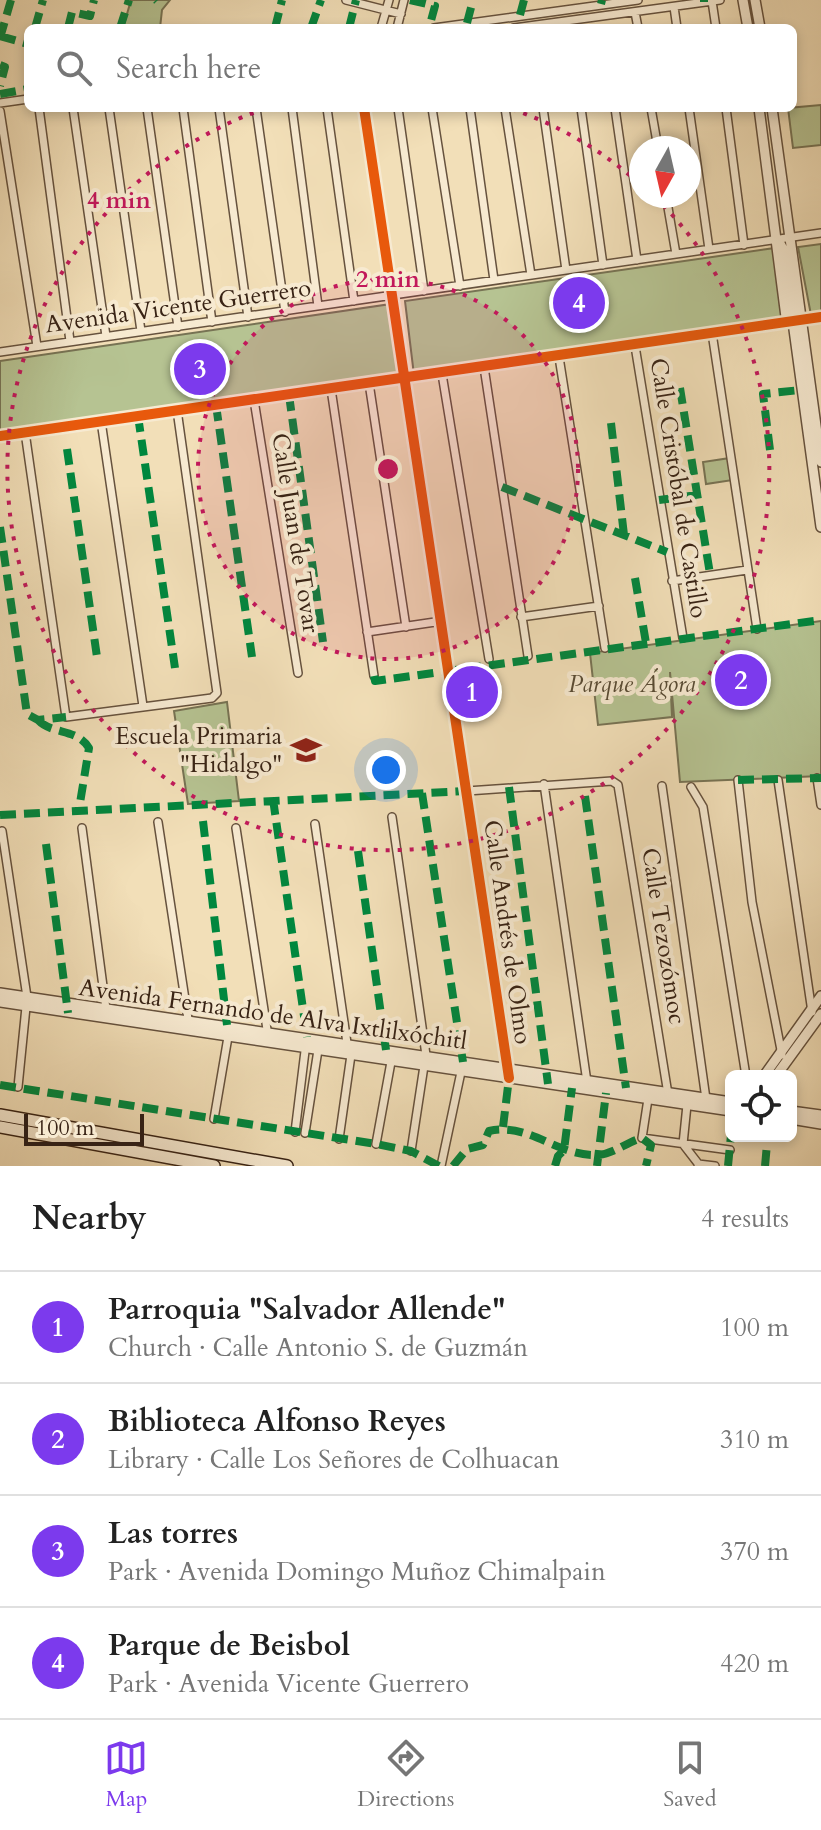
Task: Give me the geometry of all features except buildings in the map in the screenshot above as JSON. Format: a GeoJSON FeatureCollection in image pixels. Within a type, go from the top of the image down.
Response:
{"type":"FeatureCollection","features":[{"type":"Feature","properties":{"kind":"main road"},"geometry":{"type":"LineString","coordinates":[[0,1115],[214,1166]]}},
{"type":"Feature","properties":{"kind":"main road"},"geometry":{"type":"LineString","coordinates":[[0,1127],[188,1159],[287,1166]]}},
{"type":"Feature","properties":{"kind":"street"},"geometry":{"type":"LineString","coordinates":[[346,0],[401,14]]}},
{"type":"Feature","properties":{"kind":"street"},"geometry":{"type":"LineString","coordinates":[[382,24],[389,0]]}},
{"type":"Feature","properties":{"kind":"street"},"geometry":{"type":"LineString","coordinates":[[398,24],[404,0]]}},
{"type":"Feature","properties":{"kind":"street"},"geometry":{"type":"LineString","coordinates":[[555,10],[558,0]]}},
{"type":"Feature","properties":{"kind":"street"},"geometry":{"type":"LineString","coordinates":[[465,24],[638,0]]}},
{"type":"Feature","properties":{"kind":"street"},"geometry":{"type":"LineString","coordinates":[[743,0],[747,24]]}},
{"type":"Feature","properties":{"kind":"street"},"geometry":{"type":"LineString","coordinates":[[755,0],[759,24]]}},
{"type":"Feature","properties":{"kind":"street"},"geometry":{"type":"LineString","coordinates":[[570,24],[601,16],[716,1],[716,24]]}},
{"type":"Feature","properties":{"kind":"street"},"geometry":{"type":"LineString","coordinates":[[674,7],[676,24]]}},
{"type":"Feature","properties":{"kind":"street"},"geometry":{"type":"LineString","coordinates":[[635,12],[637,24]]}},
{"type":"Feature","properties":{"kind":"street"},"geometry":{"type":"LineString","coordinates":[[601,16],[602,24]]}},
{"type":"Feature","properties":{"kind":"street"},"geometry":{"type":"LineString","coordinates":[[0,103],[24,100]]}},
{"type":"Feature","properties":{"kind":"street"},"geometry":{"type":"LineString","coordinates":[[0,111],[37,346]]}},
{"type":"Feature","properties":{"kind":"street"},"geometry":{"type":"LineString","coordinates":[[40,112],[70,341]]}},
{"type":"Feature","properties":{"kind":"street"},"geometry":{"type":"LineString","coordinates":[[74,112],[106,336]]}},
{"type":"Feature","properties":{"kind":"street"},"geometry":{"type":"LineString","coordinates":[[110,112],[141,331]]}},
{"type":"Feature","properties":{"kind":"street"},"geometry":{"type":"LineString","coordinates":[[148,112],[178,327]]}},
{"type":"Feature","properties":{"kind":"street"},"geometry":{"type":"LineString","coordinates":[[184,112],[212,322]]}},
{"type":"Feature","properties":{"kind":"street"},"geometry":{"type":"LineString","coordinates":[[220,112],[248,317]]}},
{"type":"Feature","properties":{"kind":"street"},"geometry":{"type":"LineString","coordinates":[[257,112],[285,312]]}},
{"type":"Feature","properties":{"kind":"street"},"geometry":{"type":"LineString","coordinates":[[293,112],[318,306]]}},
{"type":"Feature","properties":{"kind":"street"},"geometry":{"type":"LineString","coordinates":[[328,112],[354,301]]}},
{"type":"Feature","properties":{"kind":"street"},"geometry":{"type":"LineString","coordinates":[[365,112],[395,295],[442,621],[367,632]]}},
{"type":"Feature","properties":{"kind":"street"},"geometry":{"type":"LineString","coordinates":[[399,112],[424,291]]}},
{"type":"Feature","properties":{"kind":"street"},"geometry":{"type":"LineString","coordinates":[[433,112],[460,286]]}},
{"type":"Feature","properties":{"kind":"street"},"geometry":{"type":"LineString","coordinates":[[471,112],[494,280]]}},
{"type":"Feature","properties":{"kind":"street"},"geometry":{"type":"LineString","coordinates":[[506,112],[531,275]]}},
{"type":"Feature","properties":{"kind":"street"},"geometry":{"type":"LineString","coordinates":[[544,112],[566,270]]}},
{"type":"Feature","properties":{"kind":"street"},"geometry":{"type":"LineString","coordinates":[[582,112],[603,265]]}},
{"type":"Feature","properties":{"kind":"street"},"geometry":{"type":"LineString","coordinates":[[616,112],[637,260]]}},
{"type":"Feature","properties":{"kind":"street"},"geometry":{"type":"LineString","coordinates":[[652,112],[656,136]]}},
{"type":"Feature","properties":{"kind":"street"},"geometry":{"type":"LineString","coordinates":[[690,112],[709,249]]}},
{"type":"Feature","properties":{"kind":"street"},"geometry":{"type":"LineString","coordinates":[[727,112],[744,245]]}},
{"type":"Feature","properties":{"kind":"street"},"geometry":{"type":"LineString","coordinates":[[760,112],[783,239]]}},
{"type":"Feature","properties":{"kind":"street"},"geometry":{"type":"LineString","coordinates":[[772,112],[783,239],[776,251],[786,317],[796,321]]}},
{"type":"Feature","properties":{"kind":"street"},"geometry":{"type":"LineString","coordinates":[[668,208],[676,254]]}},
{"type":"Feature","properties":{"kind":"street","name":"Avenida Vicente Guerrero"},"geometry":{"type":"LineString","coordinates":[[0,352],[821,233]]}},
{"type":"Feature","properties":{"kind":"street"},"geometry":{"type":"LineString","coordinates":[[0,436],[821,317]]}},
{"type":"Feature","properties":{"kind":"street"},"geometry":{"type":"LineString","coordinates":[[796,321],[821,462]]}},
{"type":"Feature","properties":{"kind":"street"},"geometry":{"type":"LineString","coordinates":[[796,321],[821,527]]}},
{"type":"Feature","properties":{"kind":"street"},"geometry":{"type":"LineString","coordinates":[[712,333],[757,629]]}},
{"type":"Feature","properties":{"kind":"street"},"geometry":{"type":"LineString","coordinates":[[0,344],[0,352]]}},
{"type":"Feature","properties":{"kind":"street","name":"Calle Cristóbal de Castillo"},"geometry":{"type":"LineString","coordinates":[[635,346],[683,638]]}},
{"type":"Feature","properties":{"kind":"street"},"geometry":{"type":"LineString","coordinates":[[559,357],[605,648]]}},
{"type":"Feature","properties":{"kind":"street"},"geometry":{"type":"LineString","coordinates":[[484,367],[528,656]]}},
{"type":"Feature","properties":{"kind":"street"},"geometry":{"type":"LineString","coordinates":[[442,374],[489,659]]}},
{"type":"Feature","properties":{"kind":"street"},"geometry":{"type":"LineString","coordinates":[[369,383],[406,627]]}},
{"type":"Feature","properties":{"kind":"street"},"geometry":{"type":"LineString","coordinates":[[331,389],[374,676]]}},
{"type":"Feature","properties":{"kind":"street","name":"Calle Juan de Tovar"},"geometry":{"type":"LineString","coordinates":[[254,400],[298,673]]}},
{"type":"Feature","properties":{"kind":"street"},"geometry":{"type":"LineString","coordinates":[[25,432],[66,717],[212,698],[216,690],[177,410]]}},
{"type":"Feature","properties":{"kind":"street"},"geometry":{"type":"LineString","coordinates":[[101,421],[143,706]]}},
{"type":"Feature","properties":{"kind":"street"},"geometry":{"type":"LineString","coordinates":[[672,581],[747,570]]}},
{"type":"Feature","properties":{"kind":"street"},"geometry":{"type":"LineString","coordinates":[[521,617],[599,606]]}},
{"type":"Feature","properties":{"kind":"street","name":"Calle Andrés de Olmo"},"geometry":{"type":"LineString","coordinates":[[442,621],[508,1074]]}},
{"type":"Feature","properties":{"kind":"street"},"geometry":{"type":"LineString","coordinates":[[817,778],[821,805]]}},
{"type":"Feature","properties":{"kind":"street"},"geometry":{"type":"LineString","coordinates":[[738,780],[752,902],[784,1064]]}},
{"type":"Feature","properties":{"kind":"street"},"geometry":{"type":"LineString","coordinates":[[778,780],[816,1015]]}},
{"type":"Feature","properties":{"kind":"street","name":"Calle Tezozómoc"},"geometry":{"type":"LineString","coordinates":[[544,784],[612,781],[618,785],[668,1094]]}},
{"type":"Feature","properties":{"kind":"street"},"geometry":{"type":"LineString","coordinates":[[467,791],[544,784],[587,1082]]}},
{"type":"Feature","properties":{"kind":"street"},"geometry":{"type":"LineString","coordinates":[[662,786],[706,1099]]}},
{"type":"Feature","properties":{"kind":"street"},"geometry":{"type":"LineString","coordinates":[[691,787],[703,807],[745,1070]]}},
{"type":"Feature","properties":{"kind":"street"},"geometry":{"type":"LineString","coordinates":[[392,817],[425,1061],[411,1151]]}},
{"type":"Feature","properties":{"kind":"street"},"geometry":{"type":"LineString","coordinates":[[158,822],[188,1019]]}},
{"type":"Feature","properties":{"kind":"street"},"geometry":{"type":"LineString","coordinates":[[315,824],[347,1043]]}},
{"type":"Feature","properties":{"kind":"street"},"geometry":{"type":"LineString","coordinates":[[82,828],[106,1009]]}},
{"type":"Feature","properties":{"kind":"street"},"geometry":{"type":"LineString","coordinates":[[236,828],[268,1043]]}},
{"type":"Feature","properties":{"kind":"street"},"geometry":{"type":"LineString","coordinates":[[2,831],[28,1002],[18,1087]]}},
{"type":"Feature","properties":{"kind":"street","name":"Avenida Fernando de Alva Ixtlilxóchitl"},"geometry":{"type":"LineString","coordinates":[[0,993],[28,1002],[228,1037],[268,1043],[347,1043],[461,1072],[587,1082],[706,1099],[725,1105]]}},
{"type":"Feature","properties":{"kind":"street"},"geometry":{"type":"LineString","coordinates":[[780,1070],[816,1015],[821,996]]}},
{"type":"Feature","properties":{"kind":"street","name":"Avenida Fernando de Alva Ixtlilxóchitl"},"geometry":{"type":"LineString","coordinates":[[0,1002],[106,1009],[188,1019],[268,1031],[306,1042],[318,1050],[391,1062],[425,1061],[648,1099],[725,1108]]}},
{"type":"Feature","properties":{"kind":"street"},"geometry":{"type":"LineString","coordinates":[[768,1070],[781,1051],[816,1015]]}},
{"type":"Feature","properties":{"kind":"street"},"geometry":{"type":"LineString","coordinates":[[214,1119],[228,1037]]}},
{"type":"Feature","properties":{"kind":"street"},"geometry":{"type":"LineString","coordinates":[[295,1132],[306,1042]]}},
{"type":"Feature","properties":{"kind":"street"},"geometry":{"type":"LineString","coordinates":[[305,1133],[318,1050]]}},
{"type":"Feature","properties":{"kind":"street"},"geometry":{"type":"LineString","coordinates":[[339,1139],[351,1055]]}},
{"type":"Feature","properties":{"kind":"street"},"geometry":{"type":"LineString","coordinates":[[376,1144],[391,1062]]}},
{"type":"Feature","properties":{"kind":"street"},"geometry":{"type":"LineString","coordinates":[[441,1166],[461,1072]]}},
{"type":"Feature","properties":{"kind":"street"},"geometry":{"type":"LineString","coordinates":[[648,1099],[642,1138],[730,1150]]}},
{"type":"Feature","properties":{"kind":"street"},"geometry":{"type":"LineString","coordinates":[[687,1105],[683,1144],[699,1165],[715,1166]]}},
{"type":"Feature","properties":{"kind":"street"},"geometry":{"type":"LineString","coordinates":[[797,1112],[821,1115]]}},
{"type":"Feature","properties":{"kind":"street"},"geometry":{"type":"LineString","coordinates":[[797,1120],[821,1124]]}},
{"type":"Feature","properties":{"kind":"green space"},"geometry":{"type":"Polygon","coordinates":[[[131,0],[170,0],[162,10],[160,24],[124,24],[131,0]]]}},
{"type":"Feature","properties":{"kind":"green space"},"geometry":{"type":"Polygon","coordinates":[[[821,105],[821,145],[793,148],[788,112],[797,112],[797,107],[821,105]]]}},
{"type":"Feature","properties":{"kind":"green space"},"geometry":{"type":"Polygon","coordinates":[[[821,244],[821,313],[811,315],[798,247],[821,244]]]}},
{"type":"Feature","properties":{"kind":"green space"},"geometry":{"type":"Polygon","coordinates":[[[775,248],[785,321],[414,375],[405,301],[775,248]]]}},
{"type":"Feature","properties":{"kind":"green space"},"geometry":{"type":"Polygon","coordinates":[[[391,304],[400,378],[0,433],[0,361],[391,304]]]}},
{"type":"Feature","properties":{"kind":"green space"},"geometry":{"type":"Polygon","coordinates":[[[730,458],[733,480],[706,484],[703,462],[730,458]]]}},
{"type":"Feature","properties":{"kind":"green space","name":"Parque Ágora"},"geometry":{"type":"Polygon","coordinates":[[[821,621],[821,776],[680,782],[670,672],[672,717],[598,725],[590,653],[821,621]]]}},
{"type":"Feature","properties":{"kind":"green space"},"geometry":{"type":"Polygon","coordinates":[[[227,702],[239,801],[188,804],[174,711],[227,702]]]}},
{"type":"Feature","properties":{"kind":"marked path"},"geometry":{"type":"LineString","coordinates":[[0,38],[11,0]]}},
{"type":"Feature","properties":{"kind":"marked path"},"geometry":{"type":"LineString","coordinates":[[36,24],[43,0]]}},
{"type":"Feature","properties":{"kind":"marked path"},"geometry":{"type":"LineString","coordinates":[[69,24],[72,12],[90,16],[94,0]]}},
{"type":"Feature","properties":{"kind":"marked path"},"geometry":{"type":"LineString","coordinates":[[121,24],[129,0]]}},
{"type":"Feature","properties":{"kind":"marked path"},"geometry":{"type":"LineString","coordinates":[[276,24],[282,0]]}},
{"type":"Feature","properties":{"kind":"marked path"},"geometry":{"type":"LineString","coordinates":[[312,24],[321,0]]}},
{"type":"Feature","properties":{"kind":"marked path"},"geometry":{"type":"LineString","coordinates":[[350,24],[356,0]]}},
{"type":"Feature","properties":{"kind":"marked path"},"geometry":{"type":"LineString","coordinates":[[410,0],[435,6],[430,24]]}},
{"type":"Feature","properties":{"kind":"marked path"},"geometry":{"type":"LineString","coordinates":[[467,23],[473,0]]}},
{"type":"Feature","properties":{"kind":"marked path"},"geometry":{"type":"LineString","coordinates":[[520,15],[524,0]]}},
{"type":"Feature","properties":{"kind":"marked path"},"geometry":{"type":"LineString","coordinates":[[601,4],[602,0]]}},
{"type":"Feature","properties":{"kind":"marked path"},"geometry":{"type":"LineString","coordinates":[[0,36],[24,43]]}},
{"type":"Feature","properties":{"kind":"marked path"},"geometry":{"type":"LineString","coordinates":[[0,65],[5,67],[0,86]]}},
{"type":"Feature","properties":{"kind":"marked path"},"geometry":{"type":"LineString","coordinates":[[0,94],[24,90]]}},
{"type":"Feature","properties":{"kind":"marked path"},"geometry":{"type":"LineString","coordinates":[[680,388],[710,574]]}},
{"type":"Feature","properties":{"kind":"marked path"},"geometry":{"type":"LineString","coordinates":[[770,450],[763,394],[800,390]]}},
{"type":"Feature","properties":{"kind":"marked path"},"geometry":{"type":"LineString","coordinates":[[289,395],[323,642]]}},
{"type":"Feature","properties":{"kind":"marked path"},"geometry":{"type":"LineString","coordinates":[[216,405],[252,657]]}},
{"type":"Feature","properties":{"kind":"marked path"},"geometry":{"type":"LineString","coordinates":[[138,416],[175,668]]}},
{"type":"Feature","properties":{"kind":"marked path"},"geometry":{"type":"LineString","coordinates":[[611,423],[624,535]]}},
{"type":"Feature","properties":{"kind":"marked path"},"geometry":{"type":"LineString","coordinates":[[67,449],[97,657]]}},
{"type":"Feature","properties":{"kind":"marked path"},"geometry":{"type":"LineString","coordinates":[[502,487],[667,552]]}},
{"type":"Feature","properties":{"kind":"marked path"},"geometry":{"type":"LineString","coordinates":[[659,500],[697,495]]}},
{"type":"Feature","properties":{"kind":"marked path"},"geometry":{"type":"LineString","coordinates":[[0,527],[27,714],[38,720],[66,717]]}},
{"type":"Feature","properties":{"kind":"marked path"},"geometry":{"type":"LineString","coordinates":[[635,578],[646,643]]}},
{"type":"Feature","properties":{"kind":"marked path"},"geometry":{"type":"LineString","coordinates":[[374,676],[375,681],[821,620]]}},
{"type":"Feature","properties":{"kind":"marked path"},"geometry":{"type":"LineString","coordinates":[[38,720],[50,728],[78,737],[89,748],[79,809]]}},
{"type":"Feature","properties":{"kind":"marked path"},"geometry":{"type":"LineString","coordinates":[[738,780],[821,778]]}},
{"type":"Feature","properties":{"kind":"marked path"},"geometry":{"type":"LineString","coordinates":[[509,787],[548,1084]]}},
{"type":"Feature","properties":{"kind":"marked path"},"geometry":{"type":"LineString","coordinates":[[0,815],[467,791]]}},
{"type":"Feature","properties":{"kind":"marked path"},"geometry":{"type":"LineString","coordinates":[[422,793],[463,1062]]}},
{"type":"Feature","properties":{"kind":"marked path"},"geometry":{"type":"LineString","coordinates":[[585,796],[626,1088]]}},
{"type":"Feature","properties":{"kind":"marked path"},"geometry":{"type":"LineString","coordinates":[[273,799],[307,1037]]}},
{"type":"Feature","properties":{"kind":"marked path"},"geometry":{"type":"LineString","coordinates":[[203,821],[227,1025]]}},
{"type":"Feature","properties":{"kind":"marked path"},"geometry":{"type":"LineString","coordinates":[[46,844],[68,1013]]}},
{"type":"Feature","properties":{"kind":"marked path"},"geometry":{"type":"LineString","coordinates":[[358,851],[386,1050]]}},
{"type":"Feature","properties":{"kind":"marked path"},"geometry":{"type":"LineString","coordinates":[[503,1127],[509,1078]]}},
{"type":"Feature","properties":{"kind":"marked path"},"geometry":{"type":"LineString","coordinates":[[0,1085],[376,1144],[411,1151],[439,1166]]}},
{"type":"Feature","properties":{"kind":"marked path"},"geometry":{"type":"LineString","coordinates":[[555,1166],[564,1150],[572,1088]]}},
{"type":"Feature","properties":{"kind":"marked path"},"geometry":{"type":"LineString","coordinates":[[597,1166],[606,1093]]}},
{"type":"Feature","properties":{"kind":"marked path"},"geometry":{"type":"LineString","coordinates":[[453,1166],[467,1149],[483,1145],[489,1131],[503,1129],[530,1135],[582,1154],[596,1155],[642,1138],[651,1145],[646,1166]]}},
{"type":"Feature","properties":{"kind":"marked path"},"geometry":{"type":"LineString","coordinates":[[728,1166],[730,1142]]}},
{"type":"Feature","properties":{"kind":"marked path"},"geometry":{"type":"LineString","coordinates":[[765,1166],[767,1144]]}},
{"type":"Feature","properties":{"kind":"cycle path"},"geometry":{"type":"LineString","coordinates":[[365,112],[509,1078]]}},
{"type":"Feature","properties":{"kind":"cycle path"},"geometry":{"type":"LineString","coordinates":[[0,436],[821,317]]}},
{"type":"Feature","properties":{"kind":"place","name":"Parque de Beisbol"},"geometry":{"type":"Point","coordinates":[579,303]}},
{"type":"Feature","properties":{"kind":"place","name":"Las torres"},"geometry":{"type":"Point","coordinates":[200,369]}},
{"type":"Feature","properties":{"kind":"place","name":"Biblioteca Alfonso Reyes"},"geometry":{"type":"Point","coordinates":[741,680]}},
{"type":"Feature","properties":{"kind":"place","name":"Parroquia \"Salvador Allende\""},"geometry":{"type":"Point","coordinates":[472,692]}},
{"type":"Feature","properties":{"kind":"place","name":"Escuela Primaria \"Hidalgo\""},"geometry":{"type":"Point","coordinates":[306,750]}}]}
